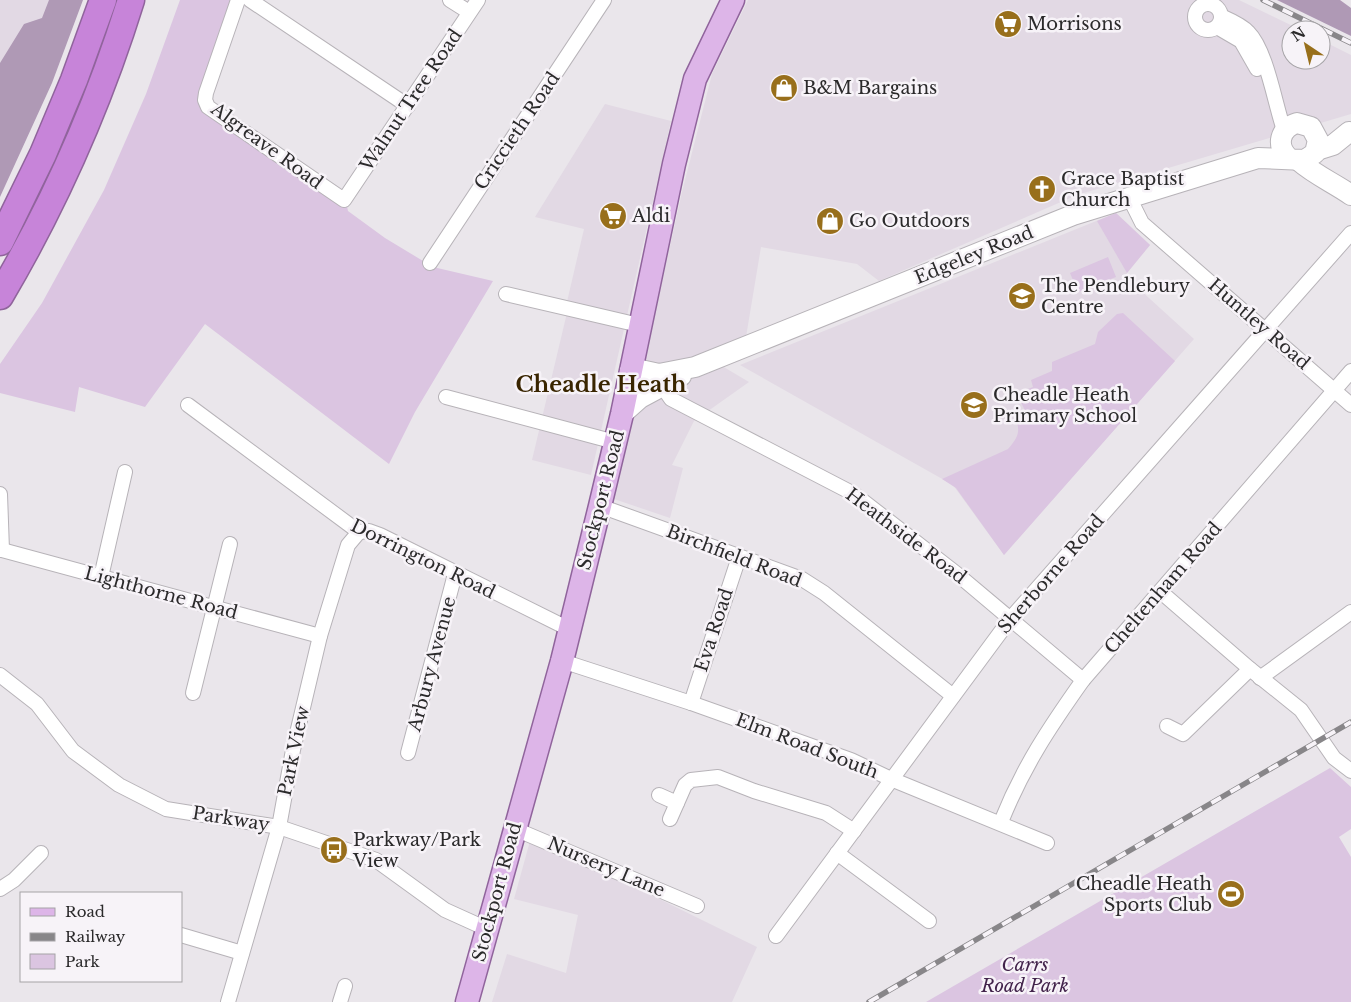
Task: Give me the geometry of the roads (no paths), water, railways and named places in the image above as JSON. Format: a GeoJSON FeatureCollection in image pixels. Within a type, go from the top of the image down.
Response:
{"type":"FeatureCollection","features":[{"type":"Feature","properties":{"kind":"highway"},"geometry":{"type":"LineString","coordinates":[[0,242],[44,154],[74,80],[103,0]]}},
{"type":"Feature","properties":{"kind":"highway"},"geometry":{"type":"LineString","coordinates":[[0,296],[64,175],[106,75],[131,0]]}},
{"type":"Feature","properties":{"kind":"main road"},"geometry":{"type":"LineString","coordinates":[[639,325],[695,78],[730,1]]}},
{"type":"Feature","properties":{"kind":"main road"},"geometry":{"type":"LineString","coordinates":[[1350,131],[1300,143],[1312,173],[1327,179],[1351,195]]}},
{"type":"Feature","properties":{"kind":"main road","name":"Edgeley Road"},"geometry":{"type":"LineString","coordinates":[[622,414],[640,398],[659,374],[695,367],[1073,215],[1258,158],[1300,143]]}},
{"type":"Feature","properties":{"kind":"main road","name":"Stockport Road"},"geometry":{"type":"LineString","coordinates":[[467,1002],[562,662],[622,414],[650,383],[642,360],[646,336],[639,325]]}},
{"type":"Feature","properties":{"kind":"street","name":"Algreave Road"},"geometry":{"type":"LineString","coordinates":[[238,0],[206,93],[205,100],[208,107],[344,200]]}},
{"type":"Feature","properties":{"kind":"street"},"geometry":{"type":"LineString","coordinates":[[250,0],[408,106]]}},
{"type":"Feature","properties":{"kind":"street"},"geometry":{"type":"LineString","coordinates":[[450,0],[469,12]]}},
{"type":"Feature","properties":{"kind":"street","name":"Walnut Tree Road"},"geometry":{"type":"LineString","coordinates":[[344,200],[478,0]]}},
{"type":"Feature","properties":{"kind":"street","name":"Criccieth Road"},"geometry":{"type":"LineString","coordinates":[[430,263],[604,0]]}},
{"type":"Feature","properties":{"kind":"street"},"geometry":{"type":"LineString","coordinates":[[1219,21],[1247,30],[1252,36],[1264,64],[1275,98],[1300,143]]}},
{"type":"Feature","properties":{"kind":"street"},"geometry":{"type":"LineString","coordinates":[[1275,98],[1300,143]]}},
{"type":"Feature","properties":{"kind":"street","name":"Huntley Road"},"geometry":{"type":"LineString","coordinates":[[1129,197],[1142,223],[1351,405]]}},
{"type":"Feature","properties":{"kind":"street","name":"Sherborne Road"},"geometry":{"type":"LineString","coordinates":[[776,936],[1011,618],[1351,233]]}},
{"type":"Feature","properties":{"kind":"street"},"geometry":{"type":"LineString","coordinates":[[506,294],[639,325]]}},
{"type":"Feature","properties":{"kind":"street","name":"Cheltenham Road"},"geometry":{"type":"LineString","coordinates":[[1001,822],[1023,771],[1050,726],[1083,680],[1351,371]]}},
{"type":"Feature","properties":{"kind":"street","name":"Heathside Road"},"geometry":{"type":"LineString","coordinates":[[650,383],[854,494],[1011,618],[1083,680]]}},
{"type":"Feature","properties":{"kind":"street"},"geometry":{"type":"LineString","coordinates":[[446,396],[615,442]]}},
{"type":"Feature","properties":{"kind":"street","name":"Dorrington Road"},"geometry":{"type":"LineString","coordinates":[[188,405],[359,532],[369,531],[380,535],[455,574],[569,629]]}},
{"type":"Feature","properties":{"kind":"street"},"geometry":{"type":"LineString","coordinates":[[101,577],[124,472]]}},
{"type":"Feature","properties":{"kind":"street"},"geometry":{"type":"LineString","coordinates":[[0,494],[1,550]]}},
{"type":"Feature","properties":{"kind":"street","name":"Birchfield Road"},"geometry":{"type":"LineString","coordinates":[[600,506],[802,579],[824,593],[953,696]]}},
{"type":"Feature","properties":{"kind":"street","name":"Park View"},"geometry":{"type":"LineString","coordinates":[[228,1002],[279,826],[293,750],[320,636],[348,545],[352,537],[359,532]]}},
{"type":"Feature","properties":{"kind":"street"},"geometry":{"type":"LineString","coordinates":[[193,693],[230,544]]}},
{"type":"Feature","properties":{"kind":"street","name":"Lighthorne Road"},"geometry":{"type":"LineString","coordinates":[[1,550],[320,636]]}},
{"type":"Feature","properties":{"kind":"street","name":"Eva Road"},"geometry":{"type":"LineString","coordinates":[[691,703],[739,557]]}},
{"type":"Feature","properties":{"kind":"street","name":"Arbury Avenue"},"geometry":{"type":"LineString","coordinates":[[408,754],[455,574]]}},
{"type":"Feature","properties":{"kind":"street"},"geometry":{"type":"LineString","coordinates":[[1161,592],[1301,710],[1339,764],[1351,770]]}},
{"type":"Feature","properties":{"kind":"street"},"geometry":{"type":"LineString","coordinates":[[1167,726],[1183,734],[1255,673],[1351,612]]}},
{"type":"Feature","properties":{"kind":"street","name":"Elm Road South"},"geometry":{"type":"LineString","coordinates":[[562,662],[691,703],[851,760],[1047,842]]}},
{"type":"Feature","properties":{"kind":"street","name":"Parkway"},"geometry":{"type":"LineString","coordinates":[[0,675],[37,704],[73,751],[119,785],[166,809],[279,826],[376,860],[446,910],[487,929]]}},
{"type":"Feature","properties":{"kind":"street"},"geometry":{"type":"LineString","coordinates":[[670,819],[690,780],[718,777],[754,791],[826,813],[854,831]]}},
{"type":"Feature","properties":{"kind":"street"},"geometry":{"type":"LineString","coordinates":[[660,795],[677,803]]}},
{"type":"Feature","properties":{"kind":"street","name":"Nursery Lane"},"geometry":{"type":"LineString","coordinates":[[515,829],[697,906]]}},
{"type":"Feature","properties":{"kind":"street"},"geometry":{"type":"LineString","coordinates":[[0,888],[14,880],[41,853]]}},
{"type":"Feature","properties":{"kind":"street"},"geometry":{"type":"LineString","coordinates":[[837,853],[929,921]]}},
{"type":"Feature","properties":{"kind":"street"},"geometry":{"type":"LineString","coordinates":[[182,935],[242,953]]}},
{"type":"Feature","properties":{"kind":"street"},"geometry":{"type":"LineString","coordinates":[[340,1002],[345,986]]}},
{"type":"Feature","properties":{"kind":"railway"},"geometry":{"type":"LineString","coordinates":[[1263,0],[1351,43]]}},
{"type":"Feature","properties":{"kind":"railway"},"geometry":{"type":"LineString","coordinates":[[869,1002],[1351,722]]}},
{"type":"Feature","properties":{"kind":"place","name":"Morrisons"},"geometry":{"type":"Point","coordinates":[1008,24]}},
{"type":"Feature","properties":{"kind":"place","name":"B&M Bargains"},"geometry":{"type":"Point","coordinates":[784,88]}},
{"type":"Feature","properties":{"kind":"place","name":"Grace Baptist Church"},"geometry":{"type":"Point","coordinates":[1042,189]}},
{"type":"Feature","properties":{"kind":"place","name":"Aldi"},"geometry":{"type":"Point","coordinates":[613,216]}},
{"type":"Feature","properties":{"kind":"place","name":"Go Outdoors"},"geometry":{"type":"Point","coordinates":[830,221]}},
{"type":"Feature","properties":{"kind":"place","name":"The Pendlebury Centre"},"geometry":{"type":"Point","coordinates":[1022,296]}},
{"type":"Feature","properties":{"kind":"place","name":"Cheadle Heath Primary School"},"geometry":{"type":"Point","coordinates":[974,405]}},
{"type":"Feature","properties":{"kind":"place","name":"Parkway/Park View"},"geometry":{"type":"Point","coordinates":[334,850]}},
{"type":"Feature","properties":{"kind":"place","name":"Cheadle Heath Sports Club"},"geometry":{"type":"Point","coordinates":[1231,894]}},
{"type":"Feature","properties":{"kind":"district","name":"Cheadle Heath"},"geometry":{"type":"Point","coordinates":[601,384]}},
{"type":"Feature","properties":{"kind":"park label","name":"Carrs Road Park"},"geometry":{"type":"Point","coordinates":[1025,975]}}]}
